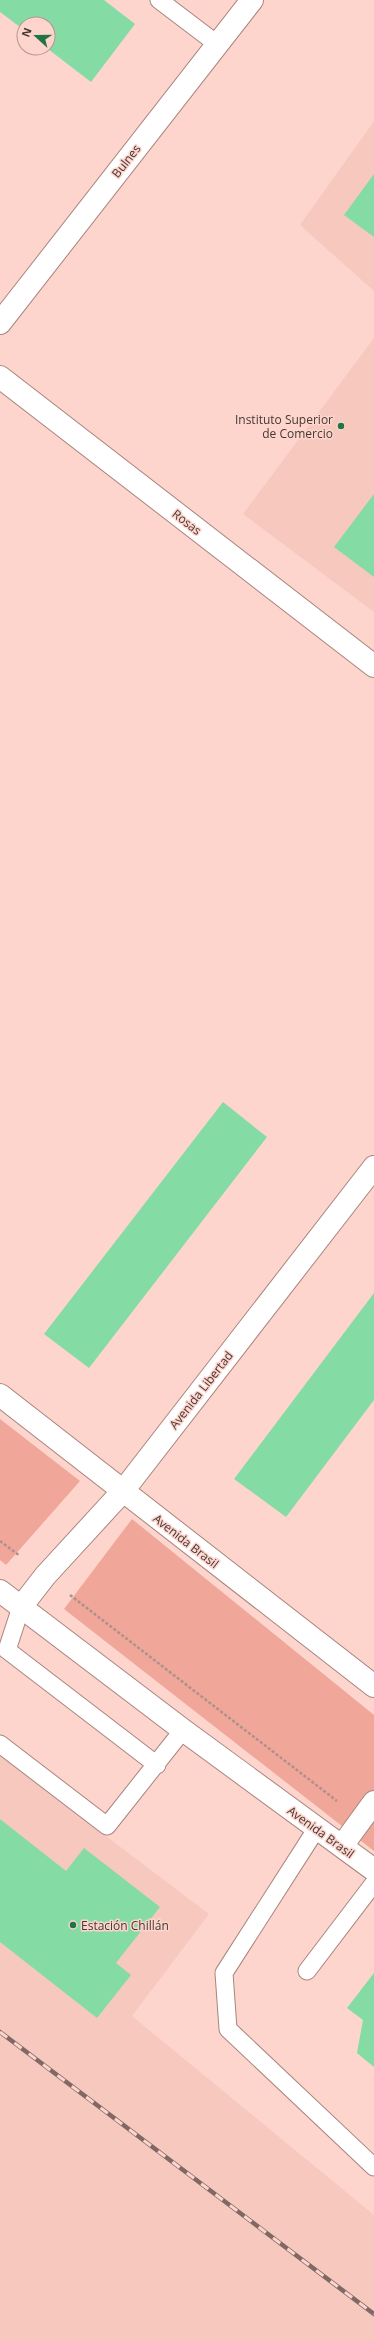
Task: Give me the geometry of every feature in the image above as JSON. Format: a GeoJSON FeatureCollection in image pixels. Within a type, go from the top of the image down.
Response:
{"type":"FeatureCollection","features":[{"type":"Feature","properties":{"kind":"main road","name":"Bulnes"},"geometry":{"type":"LineString","coordinates":[[0,323],[252,0]]}},
{"type":"Feature","properties":{"kind":"main road","name":"Rosas"},"geometry":{"type":"LineString","coordinates":[[0,377],[374,666]]}},
{"type":"Feature","properties":{"kind":"main road","name":"Avenida Libertad"},"geometry":{"type":"LineString","coordinates":[[21,1607],[45,1576],[123,1491],[374,1167]]}},
{"type":"Feature","properties":{"kind":"main road","name":"Avenida Brasil"},"geometry":{"type":"LineString","coordinates":[[0,1395],[374,1686]]}},
{"type":"Feature","properties":{"kind":"main road","name":"Avenida Brasil"},"geometry":{"type":"LineString","coordinates":[[0,1591],[183,1730],[374,1870]]}},
{"type":"Feature","properties":{"kind":"main road"},"geometry":{"type":"LineString","coordinates":[[342,1846],[374,1802]]}},
{"type":"Feature","properties":{"kind":"lane"},"geometry":{"type":"LineString","coordinates":[[159,0],[217,44]]}},
{"type":"Feature","properties":{"kind":"lane"},"geometry":{"type":"LineString","coordinates":[[21,1607],[7,1650],[157,1765]]}},
{"type":"Feature","properties":{"kind":"lane"},"geometry":{"type":"LineString","coordinates":[[0,1744],[107,1826],[157,1765],[183,1730]]}},
{"type":"Feature","properties":{"kind":"lane"},"geometry":{"type":"LineString","coordinates":[[317,1828],[224,1974],[228,2029],[374,2167]]}},
{"type":"Feature","properties":{"kind":"lane"},"geometry":{"type":"LineString","coordinates":[[307,1971],[374,1883]]}},
{"type":"Feature","properties":{"kind":"path"},"geometry":{"type":"LineString","coordinates":[[0,1541],[361,1820]]}},
{"type":"Feature","properties":{"kind":"shaded area"},"geometry":{"type":"Polygon","coordinates":[[[374,121],[374,291],[300,225],[374,121]]]}},
{"type":"Feature","properties":{"kind":"shaded area","name":"Instituto Superior de Comercio"},"geometry":{"type":"Polygon","coordinates":[[[374,338],[374,612],[243,514],[374,338]]]}},
{"type":"Feature","properties":{"kind":"shaded area"},"geometry":{"type":"Polygon","coordinates":[[[0,1419],[80,1481],[6,1565],[0,1560],[0,1419]]]}},
{"type":"Feature","properties":{"kind":"shaded area"},"geometry":{"type":"Polygon","coordinates":[[[132,1519],[374,1715],[374,1851],[64,1609],[132,1519]]]}},
{"type":"Feature","properties":{"kind":"shaded area"},"geometry":{"type":"Polygon","coordinates":[[[0,1756],[209,1914],[132,2016],[374,2215],[374,2340],[0,2340],[0,1756]]]}},
{"type":"Feature","properties":{"kind":"building"},"geometry":{"type":"Polygon","coordinates":[[[0,0],[104,0],[135,24],[91,82],[56,55],[56,16],[16,16],[16,24],[0,12],[0,0]]]}},
{"type":"Feature","properties":{"kind":"building"},"geometry":{"type":"Polygon","coordinates":[[[374,174],[374,237],[344,215],[374,174]]]}},
{"type":"Feature","properties":{"kind":"building"},"geometry":{"type":"Polygon","coordinates":[[[374,494],[374,577],[334,547],[374,494]]]}},
{"type":"Feature","properties":{"kind":"building"},"geometry":{"type":"Polygon","coordinates":[[[223,1102],[267,1137],[89,1368],[44,1334],[223,1102]]]}},
{"type":"Feature","properties":{"kind":"building"},"geometry":{"type":"Polygon","coordinates":[[[374,1293],[374,1400],[286,1517],[234,1479],[374,1293]]]}},
{"type":"Feature","properties":{"kind":"building","name":"Estación Chillán"},"geometry":{"type":"Polygon","coordinates":[[[0,1819],[66,1871],[84,1848],[160,1907],[116,1963],[131,1975],[97,2018],[0,1942],[0,1819]]]}},
{"type":"Feature","properties":{"kind":"building"},"geometry":{"type":"Polygon","coordinates":[[[374,1973],[374,2067],[357,2053],[363,2020],[347,2008],[374,1973]]]}},
{"type":"Feature","properties":{"kind":"railway"},"geometry":{"type":"LineString","coordinates":[[0,2032],[374,2314]]}},
{"type":"Feature","properties":{"kind":"place","name":"Instituto Superior de Comercio"},"geometry":{"type":"Point","coordinates":[341,426]}},
{"type":"Feature","properties":{"kind":"place","name":"Estación Chillán"},"geometry":{"type":"Point","coordinates":[73,1925]}}]}
